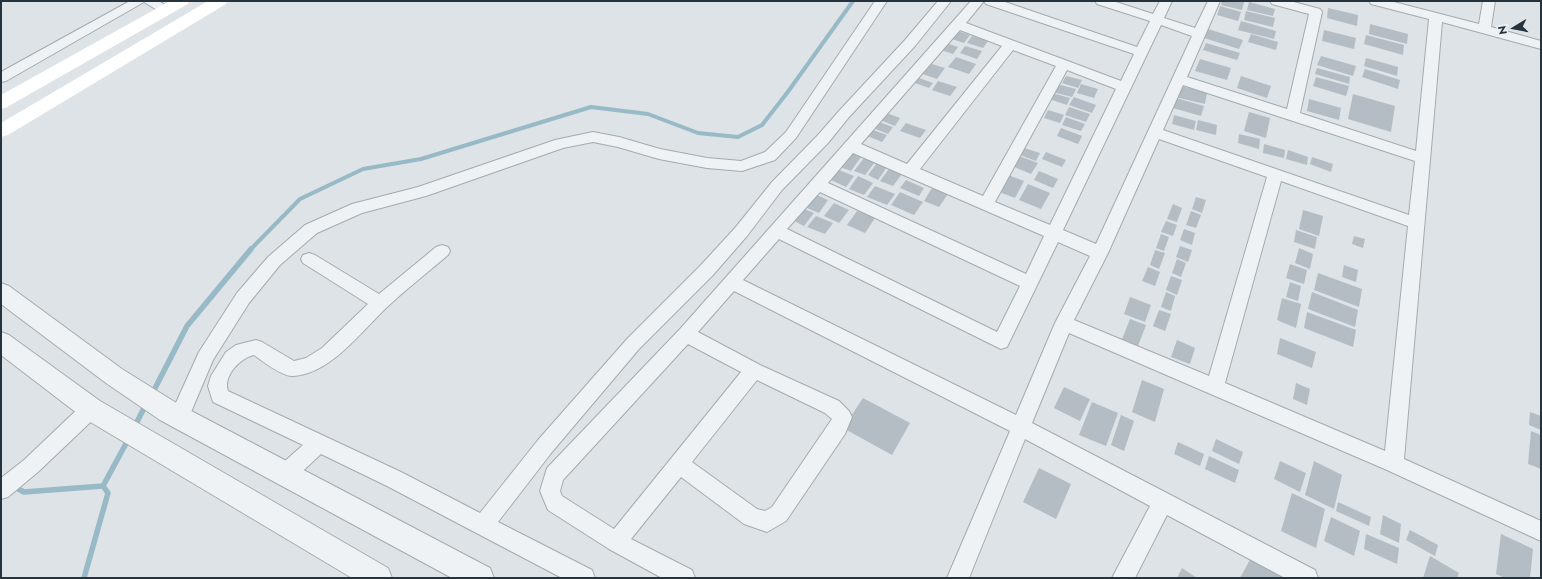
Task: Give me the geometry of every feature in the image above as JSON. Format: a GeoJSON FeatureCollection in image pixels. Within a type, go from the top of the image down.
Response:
{"type":"FeatureCollection","features":[{"type":"Feature","properties":{"kind":"main road"},"geometry":{"type":"LineString","coordinates":[[1,103],[182,1]]}},
{"type":"Feature","properties":{"kind":"main road"},"geometry":{"type":"LineString","coordinates":[[1,131],[220,1]]}},
{"type":"Feature","properties":{"kind":"street"},"geometry":{"type":"LineString","coordinates":[[1,78],[139,1]]}},
{"type":"Feature","properties":{"kind":"street"},"geometry":{"type":"LineString","coordinates":[[150,1],[166,10]]}},
{"type":"Feature","properties":{"kind":"street"},"geometry":{"type":"LineString","coordinates":[[174,415],[206,357],[243,298],[274,261],[311,229],[358,208],[421,192],[560,144],[593,137],[619,142],[659,154],[707,163],[742,166],[770,156],[791,135],[881,1]]}},
{"type":"Feature","properties":{"kind":"street"},"geometry":{"type":"LineString","coordinates":[[483,525],[545,446],[633,344],[707,270],[741,232],[776,186],[823,139],[844,114],[910,43],[945,1]]}},
{"type":"Feature","properties":{"kind":"street"},"geometry":{"type":"LineString","coordinates":[[684,578],[616,542],[555,502],[550,491],[554,475],[686,334],[978,1]]}},
{"type":"Feature","properties":{"kind":"street"},"geometry":{"type":"LineString","coordinates":[[990,1],[1140,52]]}},
{"type":"Feature","properties":{"kind":"street"},"geometry":{"type":"LineString","coordinates":[[1101,1],[1200,34]]}},
{"type":"Feature","properties":{"kind":"street"},"geometry":{"type":"LineString","coordinates":[[776,231],[1001,342],[1166,1]]}},
{"type":"Feature","properties":{"kind":"street"},"geometry":{"type":"LineString","coordinates":[[958,578],[1064,323],[1100,253],[1214,1]]}},
{"type":"Feature","properties":{"kind":"street"},"geometry":{"type":"LineString","coordinates":[[1276,1],[1316,12],[1292,116]]}},
{"type":"Feature","properties":{"kind":"street"},"geometry":{"type":"LineString","coordinates":[[1375,1],[1541,45]]}},
{"type":"Feature","properties":{"kind":"street"},"geometry":{"type":"LineString","coordinates":[[1484,29],[1490,1]]}},
{"type":"Feature","properties":{"kind":"street"},"geometry":{"type":"LineString","coordinates":[[1394,464],[1436,16]]}},
{"type":"Feature","properties":{"kind":"street"},"geometry":{"type":"LineString","coordinates":[[957,24],[1124,87]]}},
{"type":"Feature","properties":{"kind":"street"},"geometry":{"type":"LineString","coordinates":[[910,171],[1010,44]]}},
{"type":"Feature","properties":{"kind":"street"},"geometry":{"type":"LineString","coordinates":[[986,204],[1064,64]]}},
{"type":"Feature","properties":{"kind":"street"},"geometry":{"type":"LineString","coordinates":[[1179,80],[1422,158]]}},
{"type":"Feature","properties":{"kind":"street"},"geometry":{"type":"LineString","coordinates":[[1155,132],[1416,223]]}},
{"type":"Feature","properties":{"kind":"street"},"geometry":{"type":"LineString","coordinates":[[851,146],[1100,253]]}},
{"type":"Feature","properties":{"kind":"street"},"geometry":{"type":"LineString","coordinates":[[1215,388],[1275,174]]}},
{"type":"Feature","properties":{"kind":"street"},"geometry":{"type":"LineString","coordinates":[[817,184],[1029,283]]}},
{"type":"Feature","properties":{"kind":"street"},"geometry":{"type":"LineString","coordinates":[[442,251],[380,302],[328,353],[312,365],[292,368],[275,360],[256,347],[242,350],[232,357],[220,376],[217,386],[220,396],[394,479],[584,578]]}},
{"type":"Feature","properties":{"kind":"street"},"geometry":{"type":"LineString","coordinates":[[309,259],[380,302]]}},
{"type":"Feature","properties":{"kind":"street"},"geometry":{"type":"LineString","coordinates":[[732,282],[1021,427],[1307,578]]}},
{"type":"Feature","properties":{"kind":"street"},"geometry":{"type":"LineString","coordinates":[[1,292],[114,376],[174,415],[284,475],[480,578]]}},
{"type":"Feature","properties":{"kind":"street"},"geometry":{"type":"LineString","coordinates":[[1064,323],[1394,464],[1541,531]]}},
{"type":"Feature","properties":{"kind":"street"},"geometry":{"type":"LineString","coordinates":[[678,463],[751,517],[767,522],[779,514],[838,428],[842,416],[832,407],[754,370],[686,334]]}},
{"type":"Feature","properties":{"kind":"street"},"geometry":{"type":"LineString","coordinates":[[1,342],[91,409],[355,570],[378,578]]}},
{"type":"Feature","properties":{"kind":"street"},"geometry":{"type":"LineString","coordinates":[[616,542],[754,370]]}},
{"type":"Feature","properties":{"kind":"street"},"geometry":{"type":"LineString","coordinates":[[1,490],[31,466],[91,409]]}},
{"type":"Feature","properties":{"kind":"street"},"geometry":{"type":"LineString","coordinates":[[284,475],[318,444]]}},
{"type":"Feature","properties":{"kind":"street"},"geometry":{"type":"LineString","coordinates":[[1123,578],[1163,502]]}},
{"type":"Feature","properties":{"kind":"building"},"geometry":{"type":"Polygon","coordinates":[[[1222,1],[1244,2],[1242,10],[1221,5],[1222,1]]]}},
{"type":"Feature","properties":{"kind":"building"},"geometry":{"type":"Polygon","coordinates":[[[1249,2],[1275,9],[1273,16],[1247,10],[1249,2]]]}},
{"type":"Feature","properties":{"kind":"building"},"geometry":{"type":"Polygon","coordinates":[[[1220,6],[1241,12],[1238,21],[1217,15],[1220,6]]]}},
{"type":"Feature","properties":{"kind":"building"},"geometry":{"type":"Polygon","coordinates":[[[1328,8],[1358,15],[1357,26],[1327,18],[1328,8]]]}},
{"type":"Feature","properties":{"kind":"building"},"geometry":{"type":"Polygon","coordinates":[[[1246,11],[1275,18],[1273,27],[1244,20],[1246,11]]]}},
{"type":"Feature","properties":{"kind":"building"},"geometry":{"type":"Polygon","coordinates":[[[1241,21],[1276,31],[1274,39],[1238,30],[1241,21]]]}},
{"type":"Feature","properties":{"kind":"building"},"geometry":{"type":"Polygon","coordinates":[[[1370,24],[1408,34],[1407,44],[1369,34],[1370,24]]]}},
{"type":"Feature","properties":{"kind":"building"},"geometry":{"type":"Polygon","coordinates":[[[1208,29],[1243,40],[1239,49],[1204,38],[1208,29]]]}},
{"type":"Feature","properties":{"kind":"building"},"geometry":{"type":"Polygon","coordinates":[[[955,30],[970,35],[964,43],[949,38],[955,30]]]}},
{"type":"Feature","properties":{"kind":"building"},"geometry":{"type":"Polygon","coordinates":[[[1324,30],[1356,38],[1354,49],[1322,41],[1324,30]]]}},
{"type":"Feature","properties":{"kind":"building"},"geometry":{"type":"Polygon","coordinates":[[[1251,34],[1278,42],[1276,50],[1248,42],[1251,34]]]}},
{"type":"Feature","properties":{"kind":"building"},"geometry":{"type":"Polygon","coordinates":[[[1366,35],[1404,45],[1403,55],[1364,44],[1366,35]]]}},
{"type":"Feature","properties":{"kind":"building"},"geometry":{"type":"Polygon","coordinates":[[[972,36],[988,41],[983,48],[967,43],[972,36]]]}},
{"type":"Feature","properties":{"kind":"building"},"geometry":{"type":"Polygon","coordinates":[[[946,43],[958,47],[953,54],[941,50],[946,43]]]}},
{"type":"Feature","properties":{"kind":"building"},"geometry":{"type":"Polygon","coordinates":[[[1206,43],[1240,53],[1237,60],[1203,50],[1206,43]]]}},
{"type":"Feature","properties":{"kind":"building"},"geometry":{"type":"Polygon","coordinates":[[[965,46],[982,51],[977,59],[960,53],[965,46]]]}},
{"type":"Feature","properties":{"kind":"building"},"geometry":{"type":"Polygon","coordinates":[[[1321,56],[1356,66],[1353,76],[1317,65],[1321,56]]]}},
{"type":"Feature","properties":{"kind":"building"},"geometry":{"type":"Polygon","coordinates":[[[956,57],[976,64],[969,74],[948,67],[956,57]]]}},
{"type":"Feature","properties":{"kind":"building"},"geometry":{"type":"Polygon","coordinates":[[[1366,58],[1398,67],[1397,76],[1364,66],[1366,58]]]}},
{"type":"Feature","properties":{"kind":"building"},"geometry":{"type":"Polygon","coordinates":[[[1200,59],[1231,68],[1227,80],[1195,71],[1200,59]]]}},
{"type":"Feature","properties":{"kind":"building"},"geometry":{"type":"Polygon","coordinates":[[[925,62],[945,68],[937,79],[917,72],[925,62]]]}},
{"type":"Feature","properties":{"kind":"building"},"geometry":{"type":"Polygon","coordinates":[[[1317,68],[1350,77],[1349,84],[1315,74],[1317,68]]]}},
{"type":"Feature","properties":{"kind":"building"},"geometry":{"type":"Polygon","coordinates":[[[1365,69],[1400,80],[1398,89],[1362,77],[1365,69]]]}},
{"type":"Feature","properties":{"kind":"building"},"geometry":{"type":"Polygon","coordinates":[[[1066,76],[1082,80],[1078,88],[1062,83],[1066,76]]]}},
{"type":"Feature","properties":{"kind":"building"},"geometry":{"type":"Polygon","coordinates":[[[1241,76],[1271,86],[1267,98],[1237,88],[1241,76]]]}},
{"type":"Feature","properties":{"kind":"building"},"geometry":{"type":"Polygon","coordinates":[[[1316,77],[1349,86],[1346,96],[1313,86],[1316,77]]]}},
{"type":"Feature","properties":{"kind":"building"},"geometry":{"type":"Polygon","coordinates":[[[919,78],[933,83],[929,88],[915,83],[919,78]]]}},
{"type":"Feature","properties":{"kind":"building"},"geometry":{"type":"Polygon","coordinates":[[[938,81],[957,87],[950,96],[932,90],[938,81]]]}},
{"type":"Feature","properties":{"kind":"building"},"geometry":{"type":"Polygon","coordinates":[[[1057,84],[1076,89],[1072,97],[1053,92],[1057,84]]]}},
{"type":"Feature","properties":{"kind":"building"},"geometry":{"type":"Polygon","coordinates":[[[1081,84],[1098,89],[1094,98],[1077,93],[1081,84]]]}},
{"type":"Feature","properties":{"kind":"building"},"geometry":{"type":"Polygon","coordinates":[[[1178,85],[1207,93],[1205,104],[1175,97],[1178,85]]]}},
{"type":"Feature","properties":{"kind":"building"},"geometry":{"type":"Polygon","coordinates":[[[1052,93],[1070,98],[1067,105],[1049,99],[1052,93]]]}},
{"type":"Feature","properties":{"kind":"building"},"geometry":{"type":"Polygon","coordinates":[[[1353,94],[1395,106],[1391,132],[1348,119],[1353,94]]]}},
{"type":"Feature","properties":{"kind":"building"},"geometry":{"type":"Polygon","coordinates":[[[1074,97],[1096,105],[1092,113],[1069,105],[1074,97]]]}},
{"type":"Feature","properties":{"kind":"building"},"geometry":{"type":"Polygon","coordinates":[[[1176,98],[1204,106],[1201,116],[1173,108],[1176,98]]]}},
{"type":"Feature","properties":{"kind":"building"},"geometry":{"type":"Polygon","coordinates":[[[1309,99],[1341,108],[1339,120],[1307,111],[1309,99]]]}},
{"type":"Feature","properties":{"kind":"building"},"geometry":{"type":"Polygon","coordinates":[[[1069,107],[1090,114],[1086,122],[1065,115],[1069,107]]]}},
{"type":"Feature","properties":{"kind":"building"},"geometry":{"type":"Polygon","coordinates":[[[1048,110],[1064,115],[1060,123],[1044,118],[1048,110]]]}},
{"type":"Feature","properties":{"kind":"building"},"geometry":{"type":"Polygon","coordinates":[[[884,112],[900,118],[895,126],[878,119],[884,112]]]}},
{"type":"Feature","properties":{"kind":"building"},"geometry":{"type":"Polygon","coordinates":[[[1249,112],[1270,118],[1266,138],[1244,131],[1249,112]]]}},
{"type":"Feature","properties":{"kind":"building"},"geometry":{"type":"Polygon","coordinates":[[[1174,115],[1196,121],[1194,130],[1172,124],[1174,115]]]}},
{"type":"Feature","properties":{"kind":"building"},"geometry":{"type":"Polygon","coordinates":[[[1066,117],[1085,124],[1081,131],[1062,125],[1066,117]]]}},
{"type":"Feature","properties":{"kind":"building"},"geometry":{"type":"Polygon","coordinates":[[[1198,120],[1217,125],[1216,135],[1196,130],[1198,120]]]}},
{"type":"Feature","properties":{"kind":"building"},"geometry":{"type":"Polygon","coordinates":[[[876,121],[893,127],[888,134],[871,127],[876,121]]]}},
{"type":"Feature","properties":{"kind":"building"},"geometry":{"type":"Polygon","coordinates":[[[906,123],[926,130],[920,138],[900,131],[906,123]]]}},
{"type":"Feature","properties":{"kind":"building"},"geometry":{"type":"Polygon","coordinates":[[[1061,128],[1082,136],[1078,144],[1057,136],[1061,128]]]}},
{"type":"Feature","properties":{"kind":"building"},"geometry":{"type":"Polygon","coordinates":[[[870,129],[887,135],[882,142],[865,135],[870,129]]]}},
{"type":"Feature","properties":{"kind":"building"},"geometry":{"type":"Polygon","coordinates":[[[1239,134],[1260,139],[1259,149],[1238,143],[1239,134]]]}},
{"type":"Feature","properties":{"kind":"building"},"geometry":{"type":"Polygon","coordinates":[[[1264,144],[1285,150],[1284,158],[1263,153],[1264,144]]]}},
{"type":"Feature","properties":{"kind":"building"},"geometry":{"type":"Polygon","coordinates":[[[1024,148],[1040,153],[1036,161],[1020,155],[1024,148]]]}},
{"type":"Feature","properties":{"kind":"building"},"geometry":{"type":"Polygon","coordinates":[[[1288,150],[1308,157],[1307,165],[1286,159],[1288,150]]]}},
{"type":"Feature","properties":{"kind":"building"},"geometry":{"type":"Polygon","coordinates":[[[1046,152],[1066,160],[1062,167],[1042,159],[1046,152]]]}},
{"type":"Feature","properties":{"kind":"building"},"geometry":{"type":"Polygon","coordinates":[[[851,153],[861,157],[851,171],[840,167],[851,153]]]}},
{"type":"Feature","properties":{"kind":"building"},"geometry":{"type":"Polygon","coordinates":[[[1019,156],[1038,163],[1031,174],[1012,166],[1019,156]]]}},
{"type":"Feature","properties":{"kind":"building"},"geometry":{"type":"Polygon","coordinates":[[[1312,157],[1333,164],[1331,172],[1310,164],[1312,157]]]}},
{"type":"Feature","properties":{"kind":"building"},"geometry":{"type":"Polygon","coordinates":[[[864,158],[875,162],[865,175],[854,171],[864,158]]]}},
{"type":"Feature","properties":{"kind":"building"},"geometry":{"type":"Polygon","coordinates":[[[877,163],[887,167],[878,180],[868,175],[877,163]]]}},
{"type":"Feature","properties":{"kind":"building"},"geometry":{"type":"Polygon","coordinates":[[[889,169],[902,174],[893,186],[880,181],[889,169]]]}},
{"type":"Feature","properties":{"kind":"building"},"geometry":{"type":"Polygon","coordinates":[[[839,170],[854,176],[846,187],[831,180],[839,170]]]}},
{"type":"Feature","properties":{"kind":"building"},"geometry":{"type":"Polygon","coordinates":[[[1039,171],[1058,179],[1053,188],[1034,180],[1039,171]]]}},
{"type":"Feature","properties":{"kind":"building"},"geometry":{"type":"Polygon","coordinates":[[[1008,175],[1024,181],[1015,198],[999,192],[1008,175]]]}},
{"type":"Feature","properties":{"kind":"building"},"geometry":{"type":"Polygon","coordinates":[[[858,176],[873,183],[864,195],[849,189],[858,176]]]}},
{"type":"Feature","properties":{"kind":"building"},"geometry":{"type":"Polygon","coordinates":[[[906,180],[924,188],[919,196],[900,188],[906,180]]]}},
{"type":"Feature","properties":{"kind":"building"},"geometry":{"type":"Polygon","coordinates":[[[1028,184],[1050,193],[1041,209],[1019,200],[1028,184]]]}},
{"type":"Feature","properties":{"kind":"building"},"geometry":{"type":"Polygon","coordinates":[[[875,186],[895,194],[887,205],[867,197],[875,186]]]}},
{"type":"Feature","properties":{"kind":"building"},"geometry":{"type":"Polygon","coordinates":[[[932,188],[948,194],[939,207],[924,201],[932,188]]]}},
{"type":"Feature","properties":{"kind":"building"},"geometry":{"type":"Polygon","coordinates":[[[900,192],[923,202],[914,215],[891,205],[900,192]]]}},
{"type":"Feature","properties":{"kind":"building"},"geometry":{"type":"Polygon","coordinates":[[[817,195],[828,200],[819,213],[807,208],[817,195]]]}},
{"type":"Feature","properties":{"kind":"building"},"geometry":{"type":"Polygon","coordinates":[[[1196,197],[1206,200],[1202,213],[1192,209],[1196,197]]]}},
{"type":"Feature","properties":{"kind":"building"},"geometry":{"type":"Polygon","coordinates":[[[834,203],[849,210],[839,223],[824,216],[834,203]]]}},
{"type":"Feature","properties":{"kind":"building"},"geometry":{"type":"Polygon","coordinates":[[[1173,204],[1182,208],[1177,222],[1167,219],[1173,204]]]}},
{"type":"Feature","properties":{"kind":"building"},"geometry":{"type":"Polygon","coordinates":[[[799,207],[814,213],[804,226],[790,219],[799,207]]]}},
{"type":"Feature","properties":{"kind":"building"},"geometry":{"type":"Polygon","coordinates":[[[1303,210],[1323,216],[1319,236],[1299,229],[1303,210]]]}},
{"type":"Feature","properties":{"kind":"building"},"geometry":{"type":"Polygon","coordinates":[[[857,211],[875,218],[865,233],[847,225],[857,211]]]}},
{"type":"Feature","properties":{"kind":"building"},"geometry":{"type":"Polygon","coordinates":[[[1191,211],[1201,215],[1196,228],[1186,225],[1191,211]]]}},
{"type":"Feature","properties":{"kind":"building"},"geometry":{"type":"Polygon","coordinates":[[[816,216],[833,223],[825,234],[807,227],[816,216]]]}},
{"type":"Feature","properties":{"kind":"building"},"geometry":{"type":"Polygon","coordinates":[[[1166,221],[1177,225],[1173,236],[1161,232],[1166,221]]]}},
{"type":"Feature","properties":{"kind":"building"},"geometry":{"type":"Polygon","coordinates":[[[1184,229],[1195,233],[1192,245],[1180,240],[1184,229]]]}},
{"type":"Feature","properties":{"kind":"building"},"geometry":{"type":"Polygon","coordinates":[[[1296,230],[1317,237],[1315,249],[1294,242],[1296,230]]]}},
{"type":"Feature","properties":{"kind":"building"},"geometry":{"type":"Polygon","coordinates":[[[1161,234],[1169,237],[1164,251],[1156,248],[1161,234]]]}},
{"type":"Feature","properties":{"kind":"building"},"geometry":{"type":"Polygon","coordinates":[[[1354,236],[1365,239],[1363,248],[1352,244],[1354,236]]]}},
{"type":"Feature","properties":{"kind":"building"},"geometry":{"type":"Polygon","coordinates":[[[1180,246],[1192,250],[1188,262],[1176,257],[1180,246]]]}},
{"type":"Feature","properties":{"kind":"building"},"geometry":{"type":"Polygon","coordinates":[[[1299,248],[1313,254],[1310,269],[1295,263],[1299,248]]]}},
{"type":"Feature","properties":{"kind":"building"},"geometry":{"type":"Polygon","coordinates":[[[1155,250],[1165,253],[1159,269],[1150,265],[1155,250]]]}},
{"type":"Feature","properties":{"kind":"building"},"geometry":{"type":"Polygon","coordinates":[[[1177,259],[1186,263],[1181,277],[1172,273],[1177,259]]]}},
{"type":"Feature","properties":{"kind":"building"},"geometry":{"type":"Polygon","coordinates":[[[1290,264],[1307,270],[1304,284],[1286,278],[1290,264]]]}},
{"type":"Feature","properties":{"kind":"building"},"geometry":{"type":"Polygon","coordinates":[[[1344,265],[1358,270],[1356,282],[1342,277],[1344,265]]]}},
{"type":"Feature","properties":{"kind":"building"},"geometry":{"type":"Polygon","coordinates":[[[1148,267],[1160,272],[1155,286],[1142,281],[1148,267]]]}},
{"type":"Feature","properties":{"kind":"building"},"geometry":{"type":"Polygon","coordinates":[[[1318,273],[1362,289],[1359,307],[1314,290],[1318,273]]]}},
{"type":"Feature","properties":{"kind":"building"},"geometry":{"type":"Polygon","coordinates":[[[1171,276],[1182,280],[1177,295],[1166,290],[1171,276]]]}},
{"type":"Feature","properties":{"kind":"building"},"geometry":{"type":"Polygon","coordinates":[[[1290,282],[1301,286],[1298,301],[1286,297],[1290,282]]]}},
{"type":"Feature","properties":{"kind":"building"},"geometry":{"type":"Polygon","coordinates":[[[1166,292],[1175,296],[1171,311],[1161,307],[1166,292]]]}},
{"type":"Feature","properties":{"kind":"building"},"geometry":{"type":"Polygon","coordinates":[[[1312,292],[1358,310],[1355,327],[1308,309],[1312,292]]]}},
{"type":"Feature","properties":{"kind":"building"},"geometry":{"type":"Polygon","coordinates":[[[1130,297],[1151,305],[1145,322],[1124,314],[1130,297]]]}},
{"type":"Feature","properties":{"kind":"building"},"geometry":{"type":"Polygon","coordinates":[[[1282,298],[1301,304],[1296,328],[1277,320],[1282,298]]]}},
{"type":"Feature","properties":{"kind":"building"},"geometry":{"type":"Polygon","coordinates":[[[1159,310],[1171,314],[1165,331],[1153,326],[1159,310]]]}},
{"type":"Feature","properties":{"kind":"building"},"geometry":{"type":"Polygon","coordinates":[[[1307,312],[1356,330],[1353,347],[1304,328],[1307,312]]]}},
{"type":"Feature","properties":{"kind":"building"},"geometry":{"type":"Polygon","coordinates":[[[1130,319],[1146,325],[1138,346],[1122,339],[1130,319]]]}},
{"type":"Feature","properties":{"kind":"building"},"geometry":{"type":"Polygon","coordinates":[[[1280,338],[1316,352],[1312,368],[1277,354],[1280,338]]]}},
{"type":"Feature","properties":{"kind":"building"},"geometry":{"type":"Polygon","coordinates":[[[1177,340],[1195,348],[1190,364],[1171,357],[1177,340]]]}},
{"type":"Feature","properties":{"kind":"building"},"geometry":{"type":"Polygon","coordinates":[[[1142,380],[1164,389],[1155,422],[1132,412],[1142,380]]]}},
{"type":"Feature","properties":{"kind":"building"},"geometry":{"type":"Polygon","coordinates":[[[1296,383],[1310,389],[1307,405],[1293,399],[1296,383]]]}},
{"type":"Feature","properties":{"kind":"building"},"geometry":{"type":"Polygon","coordinates":[[[1064,387],[1090,399],[1080,421],[1054,408],[1064,387]]]}},
{"type":"Feature","properties":{"kind":"building"},"geometry":{"type":"Polygon","coordinates":[[[863,398],[910,423],[892,455],[843,428],[863,398]]]}},
{"type":"Feature","properties":{"kind":"building"},"geometry":{"type":"Polygon","coordinates":[[[1092,402],[1118,413],[1106,446],[1079,435],[1092,402]]]}},
{"type":"Feature","properties":{"kind":"building"},"geometry":{"type":"Polygon","coordinates":[[[1530,412],[1541,416],[1541,430],[1529,425],[1530,412]]]}},
{"type":"Feature","properties":{"kind":"building"},"geometry":{"type":"Polygon","coordinates":[[[1121,415],[1134,421],[1124,451],[1111,445],[1121,415]]]}},
{"type":"Feature","properties":{"kind":"building"},"geometry":{"type":"Polygon","coordinates":[[[1531,431],[1541,435],[1541,469],[1528,464],[1531,431]]]}},
{"type":"Feature","properties":{"kind":"building"},"geometry":{"type":"Polygon","coordinates":[[[1216,439],[1243,452],[1239,464],[1212,451],[1216,439]]]}},
{"type":"Feature","properties":{"kind":"building"},"geometry":{"type":"Polygon","coordinates":[[[1178,442],[1204,454],[1200,466],[1174,454],[1178,442]]]}},
{"type":"Feature","properties":{"kind":"building"},"geometry":{"type":"Polygon","coordinates":[[[1209,456],[1239,470],[1235,483],[1205,469],[1209,456]]]}},
{"type":"Feature","properties":{"kind":"building"},"geometry":{"type":"Polygon","coordinates":[[[1280,461],[1306,473],[1300,492],[1274,479],[1280,461]]]}},
{"type":"Feature","properties":{"kind":"building"},"geometry":{"type":"Polygon","coordinates":[[[1314,461],[1342,475],[1334,509],[1305,495],[1314,461]]]}},
{"type":"Feature","properties":{"kind":"building"},"geometry":{"type":"Polygon","coordinates":[[[1039,468],[1071,484],[1056,519],[1023,502],[1039,468]]]}},
{"type":"Feature","properties":{"kind":"building"},"geometry":{"type":"Polygon","coordinates":[[[1292,493],[1325,509],[1316,548],[1281,531],[1292,493]]]}},
{"type":"Feature","properties":{"kind":"building"},"geometry":{"type":"Polygon","coordinates":[[[1338,502],[1371,517],[1369,526],[1336,511],[1338,502]]]}},
{"type":"Feature","properties":{"kind":"building"},"geometry":{"type":"Polygon","coordinates":[[[1383,515],[1401,524],[1399,543],[1380,534],[1383,515]]]}},
{"type":"Feature","properties":{"kind":"building"},"geometry":{"type":"Polygon","coordinates":[[[1331,517],[1360,531],[1354,556],[1324,541],[1331,517]]]}},
{"type":"Feature","properties":{"kind":"building"},"geometry":{"type":"Polygon","coordinates":[[[1410,530],[1438,545],[1435,556],[1406,540],[1410,530]]]}},
{"type":"Feature","properties":{"kind":"building"},"geometry":{"type":"Polygon","coordinates":[[[1366,534],[1399,548],[1397,564],[1364,549],[1366,534]]]}},
{"type":"Feature","properties":{"kind":"building"},"geometry":{"type":"Polygon","coordinates":[[[1501,534],[1533,549],[1530,578],[1505,578],[1496,574],[1501,534]]]}},
{"type":"Feature","properties":{"kind":"building"},"geometry":{"type":"Polygon","coordinates":[[[1252,556],[1284,578],[1240,578],[1252,556]]]}},
{"type":"Feature","properties":{"kind":"building"},"geometry":{"type":"Polygon","coordinates":[[[1430,556],[1459,573],[1457,578],[1423,578],[1430,556]]]}},
{"type":"Feature","properties":{"kind":"building"},"geometry":{"type":"Polygon","coordinates":[[[1182,568],[1197,578],[1177,578],[1182,568]]]}},
{"type":"Feature","properties":{"kind":"waterway"},"geometry":{"type":"LineString","coordinates":[[250,250],[300,199],[363,169],[421,159],[591,107],[648,114],[698,133],[738,137],[762,125],[787,93],[853,1]]}},
{"type":"Feature","properties":{"kind":"waterway"},"geometry":{"type":"LineString","coordinates":[[152,394],[187,326],[251,249]]}},
{"type":"Feature","properties":{"kind":"waterway"},"geometry":{"type":"LineString","coordinates":[[134,428],[146,404]]}},
{"type":"Feature","properties":{"kind":"waterway"},"geometry":{"type":"LineString","coordinates":[[103,486],[129,438]]}},
{"type":"Feature","properties":{"kind":"waterway"},"geometry":{"type":"LineString","coordinates":[[1,480],[24,492],[103,486]]}},
{"type":"Feature","properties":{"kind":"waterway"},"geometry":{"type":"LineString","coordinates":[[84,578],[108,493],[103,486]]}}]}
